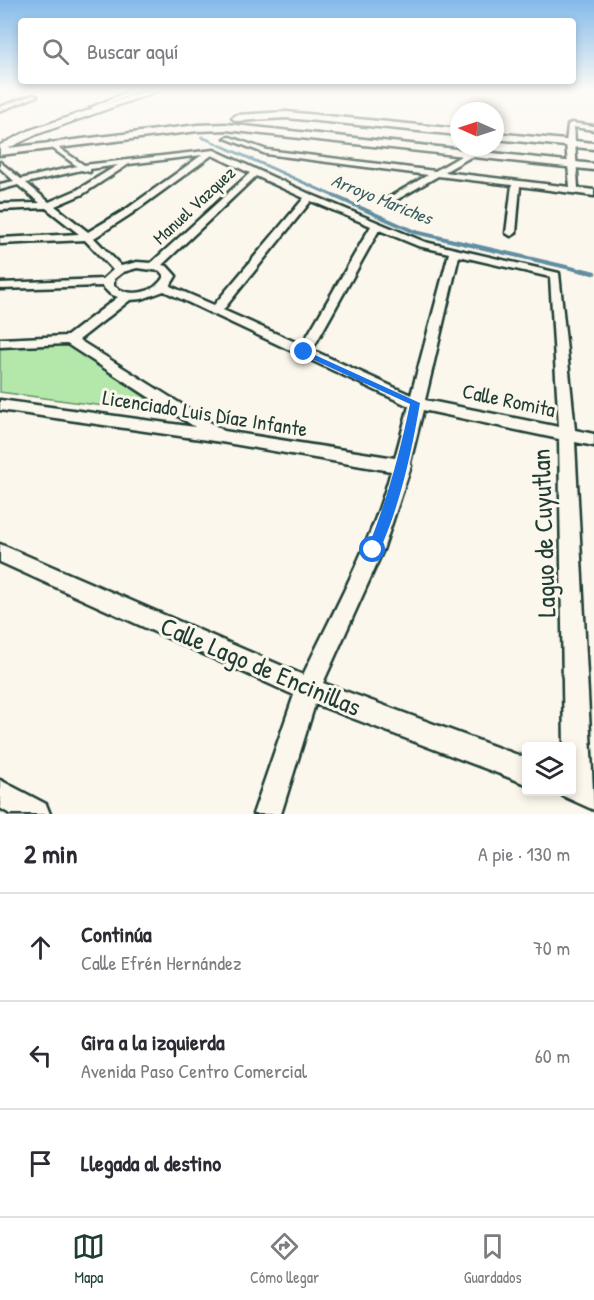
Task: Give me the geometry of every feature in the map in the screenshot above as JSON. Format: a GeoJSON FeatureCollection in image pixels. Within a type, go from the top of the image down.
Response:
{"type":"FeatureCollection","features":[{"type":"Feature","properties":{"kind":"main road"},"geometry":{"type":"LineString","coordinates":[[2,145],[41,129]]}},
{"type":"Feature","properties":{"kind":"main road"},"geometry":{"type":"LineString","coordinates":[[2,145],[44,129],[44,136],[52,142]]}},
{"type":"Feature","properties":{"kind":"street"},"geometry":{"type":"LineString","coordinates":[[2,145],[177,129]]}},
{"type":"Feature","properties":{"kind":"street"},"geometry":{"type":"LineString","coordinates":[[237,129],[226,140],[266,152],[594,193]]}},
{"type":"Feature","properties":{"kind":"street"},"geometry":{"type":"LineString","coordinates":[[301,129],[450,147]]}},
{"type":"Feature","properties":{"kind":"street"},"geometry":{"type":"LineString","coordinates":[[429,129],[450,131]]}},
{"type":"Feature","properties":{"kind":"street"},"geometry":{"type":"LineString","coordinates":[[571,129],[574,190]]}},
{"type":"Feature","properties":{"kind":"street"},"geometry":{"type":"LineString","coordinates":[[504,137],[594,146]]}},
{"type":"Feature","properties":{"kind":"street"},"geometry":{"type":"LineString","coordinates":[[52,142],[99,180]]}},
{"type":"Feature","properties":{"kind":"street"},"geometry":{"type":"LineString","coordinates":[[0,241],[88,237],[128,212],[213,151]]}},
{"type":"Feature","properties":{"kind":"street"},"geometry":{"type":"LineString","coordinates":[[0,187],[83,167],[213,151],[309,197],[422,244],[454,253],[416,403],[403,466],[392,502],[373,550],[308,689],[267,814]]}},
{"type":"Feature","properties":{"kind":"street"},"geometry":{"type":"LineString","coordinates":[[504,155],[594,167]]}},
{"type":"Feature","properties":{"kind":"street"},"geometry":{"type":"LineString","coordinates":[[391,200],[437,175],[463,156]]}},
{"type":"Feature","properties":{"kind":"street"},"geometry":{"type":"LineString","coordinates":[[0,207],[50,205],[80,192],[131,161]]}},
{"type":"Feature","properties":{"kind":"street"},"geometry":{"type":"LineString","coordinates":[[0,164],[88,237],[119,270]]}},
{"type":"Feature","properties":{"kind":"street","name":"Manuel Vazquez"},"geometry":{"type":"LineString","coordinates":[[155,265],[256,172]]}},
{"type":"Feature","properties":{"kind":"street"},"geometry":{"type":"LineString","coordinates":[[511,233],[516,183]]}},
{"type":"Feature","properties":{"kind":"street"},"geometry":{"type":"LineString","coordinates":[[216,311],[309,197]]}},
{"type":"Feature","properties":{"kind":"street"},"geometry":{"type":"LineString","coordinates":[[304,352],[377,225]]}},
{"type":"Feature","properties":{"kind":"street","name":"Laguo de Cuyutlan"},"geometry":{"type":"LineString","coordinates":[[454,253],[555,275],[567,434],[581,792]]}},
{"type":"Feature","properties":{"kind":"street"},"geometry":{"type":"LineString","coordinates":[[0,286],[107,282],[119,270],[137,265],[155,265],[168,271],[170,276],[164,287],[147,294],[127,296],[111,291],[107,282]]}},
{"type":"Feature","properties":{"kind":"street","name":"Calle Romita"},"geometry":{"type":"LineString","coordinates":[[164,287],[416,403],[594,440]]}},
{"type":"Feature","properties":{"kind":"street"},"geometry":{"type":"LineString","coordinates":[[70,340],[127,296]]}},
{"type":"Feature","properties":{"kind":"street"},"geometry":{"type":"LineString","coordinates":[[0,343],[70,340],[221,436]]}},
{"type":"Feature","properties":{"kind":"street","name":"Licenciado Luis Díaz Infante"},"geometry":{"type":"LineString","coordinates":[[0,405],[221,436],[403,466]]}},
{"type":"Feature","properties":{"kind":"street","name":"Calle Lago de Encinillas"},"geometry":{"type":"LineString","coordinates":[[0,553],[308,689],[522,769]]}},
{"type":"Feature","properties":{"kind":"street"},"geometry":{"type":"LineString","coordinates":[[0,793],[36,814]]}},
{"type":"Feature","properties":{"kind":"green space"},"geometry":{"type":"Polygon","coordinates":[[[57,338],[171,415],[0,392],[0,342],[57,338]]]}},
{"type":"Feature","properties":{"kind":"waterway","name":"Arroyo Mariches"},"geometry":{"type":"LineString","coordinates":[[201,137],[205,139]]}},
{"type":"Feature","properties":{"kind":"waterway","name":"Arroyo Mariches"},"geometry":{"type":"LineString","coordinates":[[202,137],[338,198]]}},
{"type":"Feature","properties":{"kind":"waterway","name":"Arroyo Mariches"},"geometry":{"type":"LineString","coordinates":[[334,196],[415,232],[588,272]]}},
{"type":"Feature","properties":{"kind":"waterway","name":"Arroyo Mariches"},"geometry":{"type":"LineString","coordinates":[[582,270],[594,273]]}},
{"type":"Feature","properties":{"kind":"route"},"geometry":{"type":"LineString","coordinates":[[304,352],[416,403],[403,466],[373,550]]}}]}
